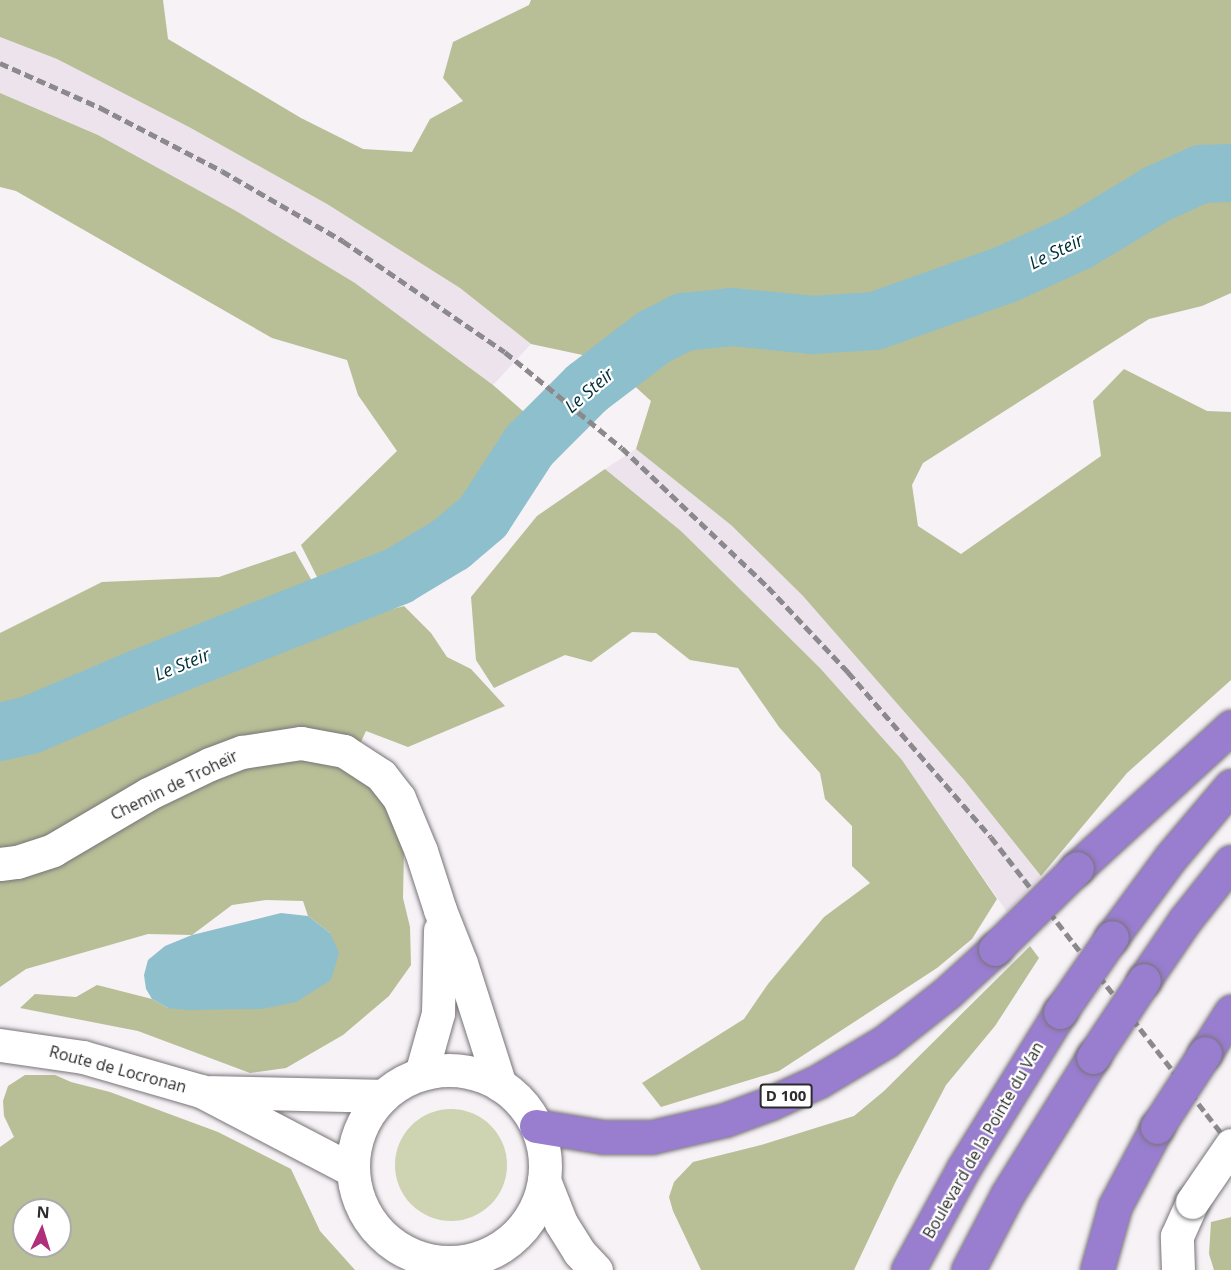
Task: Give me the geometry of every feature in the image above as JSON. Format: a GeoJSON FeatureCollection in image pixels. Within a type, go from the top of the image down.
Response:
{"type":"FeatureCollection","features":[{"type":"Feature","properties":{"kind":"highway","name":"D 100"},"geometry":{"type":"LineString","coordinates":[[536,1126],[603,1137],[652,1137],[725,1120],[771,1103],[819,1081],[886,1041],[938,1000],[995,949],[1077,868],[1231,727]]}},
{"type":"Feature","properties":{"kind":"highway","name":"Boulevard de la Pointe du Van"},"geometry":{"type":"LineString","coordinates":[[908,1270],[963,1169],[1060,1012],[1171,857],[1231,786]]}},
{"type":"Feature","properties":{"kind":"highway"},"geometry":{"type":"LineString","coordinates":[[968,1270],[1007,1195],[1093,1057],[1185,920],[1231,862]]}},
{"type":"Feature","properties":{"kind":"highway"},"geometry":{"type":"LineString","coordinates":[[1097,1270],[1115,1206],[1157,1128],[1231,1012]]}},
{"type":"Feature","properties":{"kind":"street","name":"Chemin de Troheïr"},"geometry":{"type":"LineString","coordinates":[[0,864],[17,862],[52,850],[148,794],[210,764],[242,752],[301,743],[344,751],[381,775],[399,798],[407,814],[481,1023],[500,1085]]}},
{"type":"Feature","properties":{"kind":"street","name":"Chemin de Troheïr"},"geometry":{"type":"LineString","coordinates":[[421,1074],[433,1036],[440,992],[440,910]]}},
{"type":"Feature","properties":{"kind":"street","name":"Route de Locronan"},"geometry":{"type":"LineString","coordinates":[[0,1045],[83,1057],[201,1091],[352,1170]]}},
{"type":"Feature","properties":{"kind":"street"},"geometry":{"type":"LineString","coordinates":[[448,1070],[475,1074],[500,1085],[521,1103],[536,1126],[545,1161],[544,1180],[537,1206],[522,1229],[502,1247],[476,1259],[448,1263],[419,1258],[393,1245],[372,1225],[367,1216],[358,1199],[352,1170],[353,1149],[359,1130],[369,1112],[383,1096],[401,1083],[421,1074],[448,1070]]}},
{"type":"Feature","properties":{"kind":"street","name":"Route de Locronan"},"geometry":{"type":"LineString","coordinates":[[201,1091],[383,1096]]}},
{"type":"Feature","properties":{"kind":"street"},"geometry":{"type":"LineString","coordinates":[[1178,1270],[1177,1236],[1192,1202],[1231,1144]]}},
{"type":"Feature","properties":{"kind":"street"},"geometry":{"type":"LineString","coordinates":[[544,1180],[561,1223],[579,1252],[596,1270]]}},
{"type":"Feature","properties":{"kind":"street"},"geometry":{"type":"LineString","coordinates":[[467,1260],[503,1270]]}},
{"type":"Feature","properties":{"kind":"shaded area"},"geometry":{"type":"Polygon","coordinates":[[[0,37],[57,59],[189,127],[327,204],[460,288],[531,344],[493,385],[355,283],[238,212],[98,135],[0,93],[0,37]]]}},
{"type":"Feature","properties":{"kind":"shaded area"},"geometry":{"type":"Polygon","coordinates":[[[636,449],[731,525],[803,596],[964,780],[1041,876],[1007,912],[902,760],[820,668],[681,531],[605,469],[636,449]]]}},
{"type":"Feature","properties":{"kind":"green space"},"geometry":{"type":"Polygon","coordinates":[[[0,0],[163,0],[168,39],[301,118],[363,149],[412,152],[430,119],[463,101],[443,78],[453,42],[529,5],[531,0],[1231,0],[1231,293],[1202,306],[1149,319],[923,463],[912,485],[918,526],[961,554],[1101,456],[1093,401],[1124,369],[1207,411],[1231,412],[1231,680],[1127,773],[1041,876],[964,780],[803,596],[731,525],[636,449],[651,401],[606,360],[531,344],[460,288],[327,204],[189,127],[57,59],[0,37],[0,0]]]}},
{"type":"Feature","properties":{"kind":"green space"},"geometry":{"type":"Polygon","coordinates":[[[0,93],[98,135],[238,212],[355,283],[493,385],[539,425],[462,505],[326,595],[301,545],[397,451],[358,395],[347,360],[272,338],[16,191],[0,187],[0,93]]]}},
{"type":"Feature","properties":{"kind":"green space"},"geometry":{"type":"Polygon","coordinates":[[[605,469],[681,531],[820,668],[902,760],[997,899],[972,939],[937,968],[779,1071],[661,1107],[642,1083],[744,1019],[768,984],[824,917],[870,883],[852,866],[852,826],[825,799],[820,773],[779,727],[738,668],[690,660],[656,633],[632,632],[591,662],[565,655],[494,688],[476,660],[471,597],[537,516],[605,469]]]}},
{"type":"Feature","properties":{"kind":"green space"},"geometry":{"type":"Polygon","coordinates":[[[295,551],[316,588],[347,621],[404,606],[431,633],[447,657],[471,669],[505,706],[408,747],[366,731],[358,748],[253,761],[308,760],[352,768],[383,791],[404,848],[403,898],[410,927],[411,965],[389,996],[343,1035],[286,1068],[250,1073],[138,1031],[20,1008],[35,994],[76,997],[97,985],[152,999],[168,1008],[330,933],[308,916],[303,901],[266,900],[232,905],[192,935],[148,934],[26,969],[0,987],[0,633],[102,582],[219,577],[295,551]]]}},
{"type":"Feature","properties":{"kind":"green space"},"geometry":{"type":"Polygon","coordinates":[[[1030,946],[1039,958],[995,1026],[946,1085],[896,1181],[854,1270],[701,1270],[673,1211],[669,1197],[674,1182],[693,1162],[761,1145],[854,1116],[884,1091],[1030,946]]]}},
{"type":"Feature","properties":{"kind":"green space"},"geometry":{"type":"Polygon","coordinates":[[[25,1075],[55,1075],[71,1082],[110,1092],[218,1132],[291,1169],[320,1231],[355,1270],[0,1270],[0,1147],[14,1137],[4,1116],[3,1101],[8,1086],[25,1075]]]}},
{"type":"Feature","properties":{"kind":"green space"},"geometry":{"type":"Polygon","coordinates":[[[451,1109],[472,1114],[490,1126],[502,1144],[507,1165],[502,1186],[490,1204],[472,1216],[451,1221],[430,1216],[412,1204],[400,1186],[395,1165],[400,1144],[412,1126],[430,1114],[451,1109]]]}},
{"type":"Feature","properties":{"kind":"green space"},"geometry":{"type":"Polygon","coordinates":[[[1231,1217],[1231,1270],[1214,1270],[1209,1254],[1211,1222],[1231,1217]]]}},
{"type":"Feature","properties":{"kind":"water"},"geometry":{"type":"Polygon","coordinates":[[[281,913],[308,916],[330,933],[339,953],[331,980],[296,1002],[262,1009],[187,1010],[168,1008],[152,999],[146,989],[144,975],[148,960],[165,946],[192,935],[281,913]]]}},
{"type":"Feature","properties":{"kind":"waterway","name":"Le Steir"},"geometry":{"type":"LineString","coordinates":[[0,732],[30,725],[133,681],[398,576],[451,544],[483,517],[529,446],[587,388],[654,337],[684,322],[732,317],[812,325],[875,321],[1007,274],[1079,241],[1157,194],[1201,174],[1231,173]]}},
{"type":"Feature","properties":{"kind":"railway"},"geometry":{"type":"LineString","coordinates":[[0,63],[101,108],[222,171],[343,241],[505,352],[622,448],[768,587],[848,672],[991,837],[1231,1145]]}}]}
